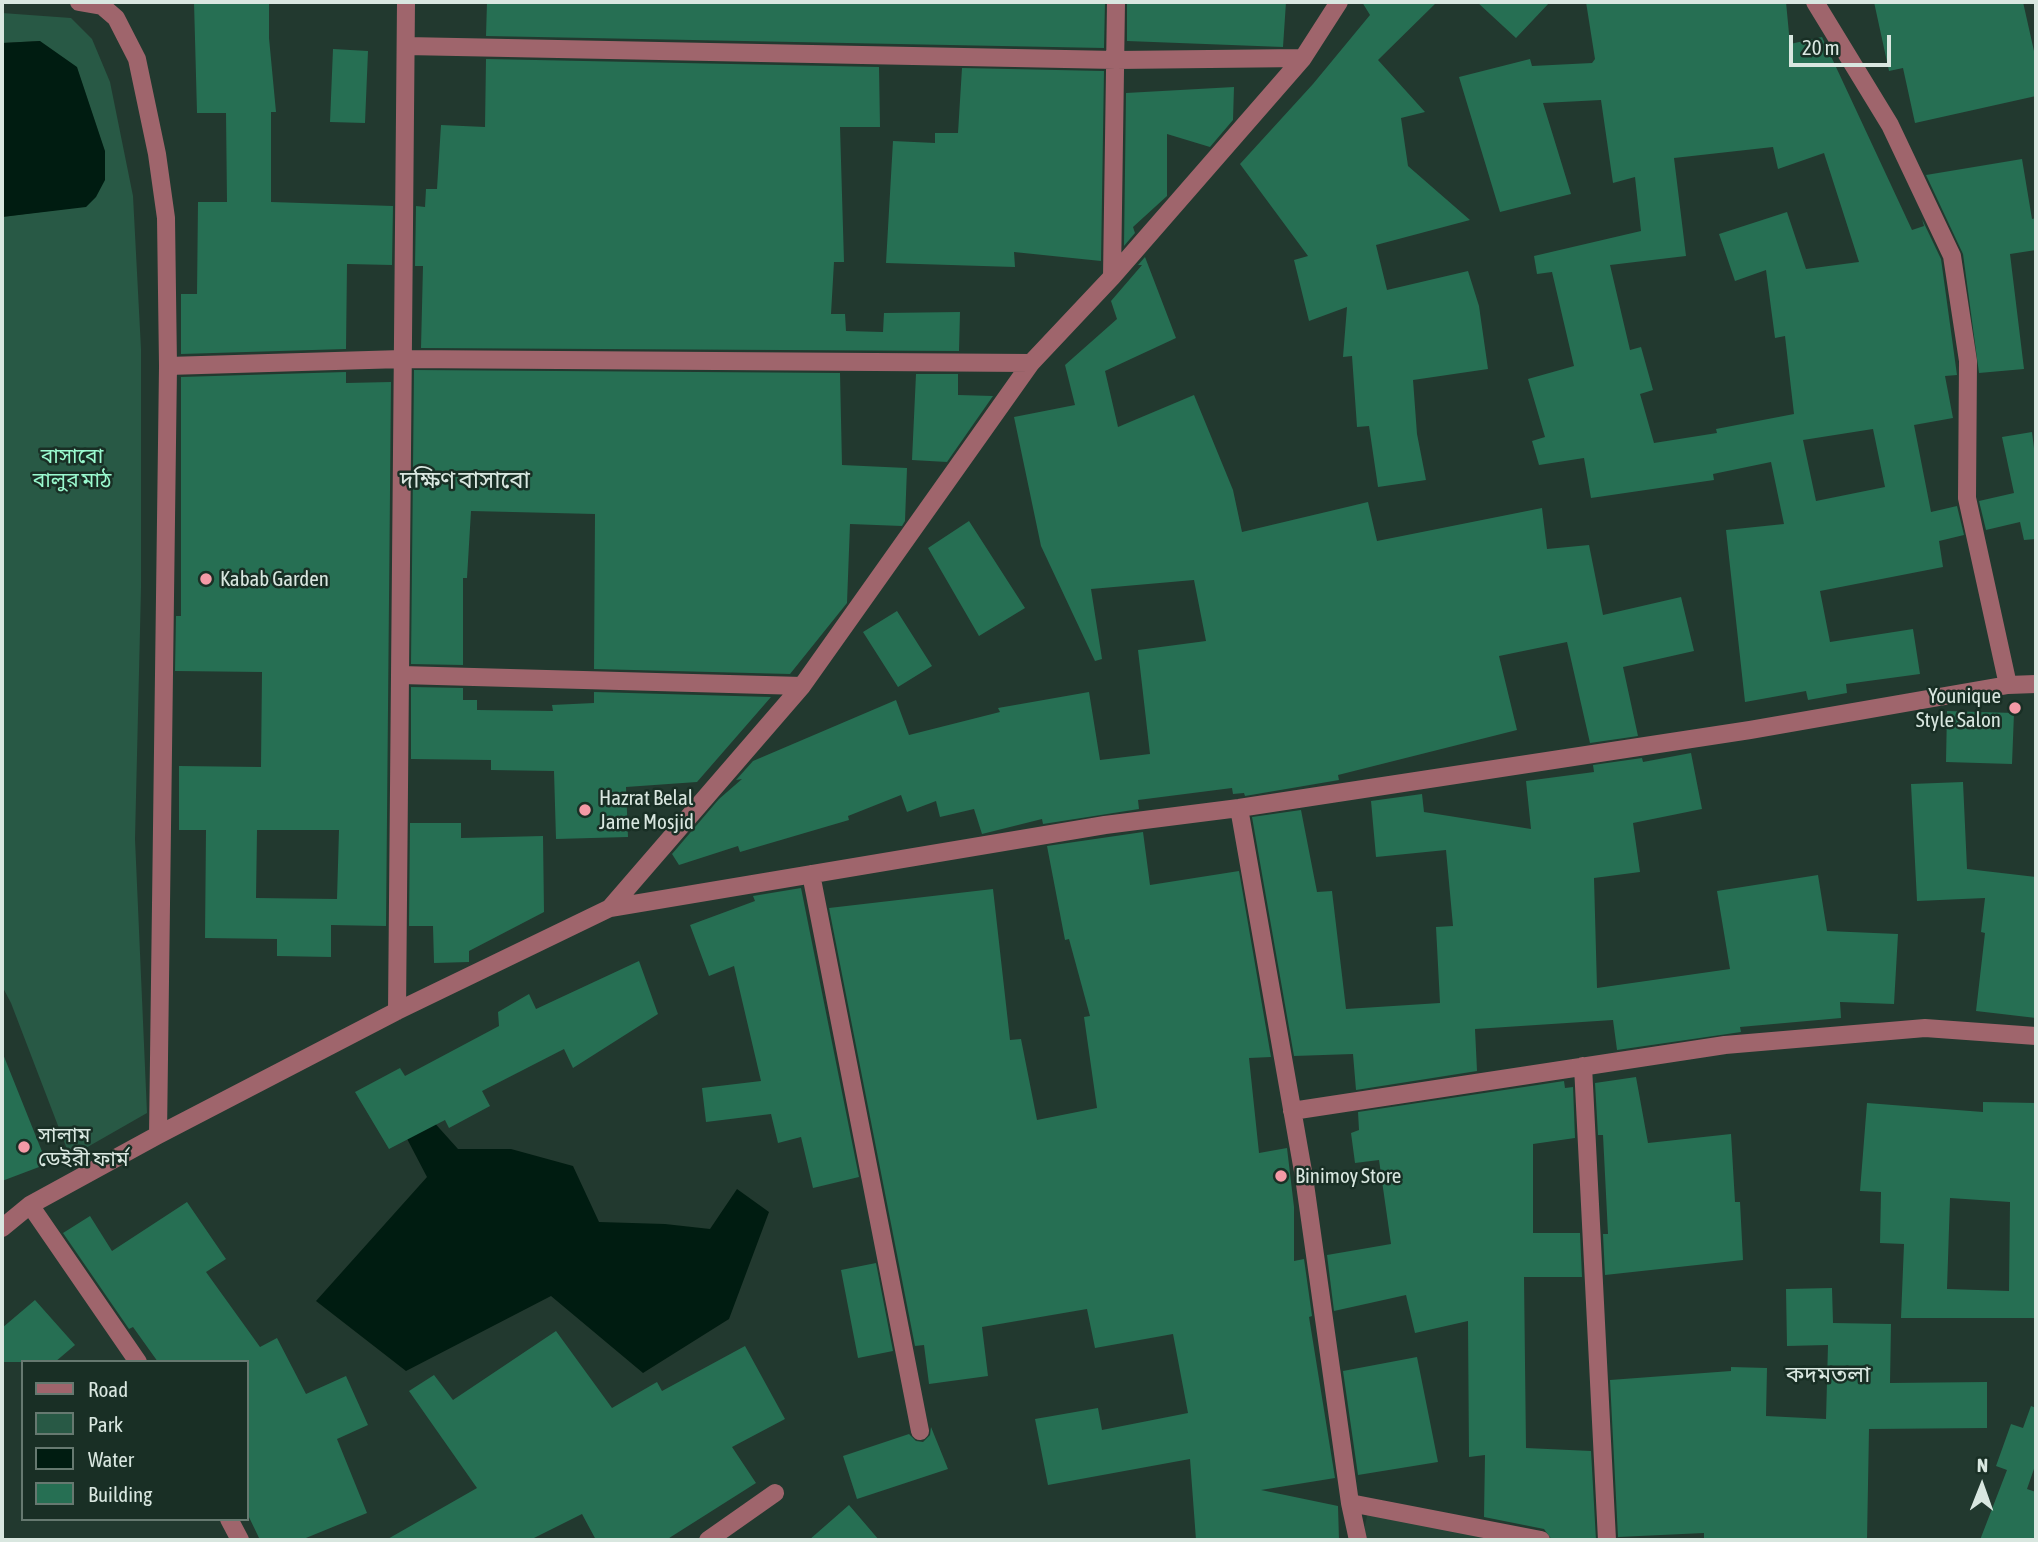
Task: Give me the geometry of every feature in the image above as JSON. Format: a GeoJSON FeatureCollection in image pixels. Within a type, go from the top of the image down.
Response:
{"type":"FeatureCollection","features":[{"type":"Feature","properties":{"kind":"street"},"geometry":{"type":"LineString","coordinates":[[86,2],[102,6],[116,18],[137,59],[147,102],[166,218],[168,366],[159,1135]]}},
{"type":"Feature","properties":{"kind":"street"},"geometry":{"type":"LineString","coordinates":[[397,1011],[406,2]]}},
{"type":"Feature","properties":{"kind":"street"},"geometry":{"type":"LineString","coordinates":[[1112,277],[1116,2]]}},
{"type":"Feature","properties":{"kind":"street"},"geometry":{"type":"LineString","coordinates":[[610,908],[802,686],[1031,363],[1112,277],[1303,58],[1339,2]]}},
{"type":"Feature","properties":{"kind":"street"},"geometry":{"type":"LineString","coordinates":[[1815,2],[1890,125],[1952,256],[1968,361],[1967,498],[2008,685]]}},
{"type":"Feature","properties":{"kind":"street"},"geometry":{"type":"LineString","coordinates":[[406,46],[1116,60],[1303,58]]}},
{"type":"Feature","properties":{"kind":"street"},"geometry":{"type":"LineString","coordinates":[[168,366],[402,359],[1031,363]]}},
{"type":"Feature","properties":{"kind":"street"},"geometry":{"type":"LineString","coordinates":[[401,675],[802,686]]}},
{"type":"Feature","properties":{"kind":"street"},"geometry":{"type":"LineString","coordinates":[[2,1228],[30,1205],[159,1135],[397,1011],[610,908],[1105,825],[1240,808],[1750,730],[2008,685],[2036,684]]}},
{"type":"Feature","properties":{"kind":"street"},"geometry":{"type":"LineString","coordinates":[[1240,808],[1292,1111],[1357,1540]]}},
{"type":"Feature","properties":{"kind":"street"},"geometry":{"type":"LineString","coordinates":[[811,874],[920,1431]]}},
{"type":"Feature","properties":{"kind":"street"},"geometry":{"type":"LineString","coordinates":[[1292,1111],[1725,1045],[1925,1028],[2036,1036]]}},
{"type":"Feature","properties":{"kind":"street"},"geometry":{"type":"LineString","coordinates":[[1583,1066],[1607,1540]]}},
{"type":"Feature","properties":{"kind":"street"},"geometry":{"type":"LineString","coordinates":[[30,1205],[137,1360]]}},
{"type":"Feature","properties":{"kind":"street"},"geometry":{"type":"LineString","coordinates":[[708,1540],[775,1493]]}},
{"type":"Feature","properties":{"kind":"street"},"geometry":{"type":"LineString","coordinates":[[1350,1503],[1541,1540]]}},
{"type":"Feature","properties":{"kind":"street"},"geometry":{"type":"LineString","coordinates":[[230,1521],[240,1540]]}},
{"type":"Feature","properties":{"kind":"shaded area"},"geometry":{"type":"Polygon","coordinates":[[[1368,1511],[1520,1540],[1362,1540],[1368,1511]]]}},
{"type":"Feature","properties":{"kind":"green space","name":"বাসাবো বালুর মাঠ"},"geometry":{"type":"Polygon","coordinates":[[[2,13],[71,18],[92,39],[110,82],[133,196],[141,349],[141,588],[135,839],[147,1113],[70,1157],[2,986],[2,217],[86,206],[40,41],[2,43],[2,13]]]}},
{"type":"Feature","properties":{"kind":"water"},"geometry":{"type":"Polygon","coordinates":[[[40,41],[77,67],[105,151],[105,180],[96,197],[86,207],[2,217],[2,43],[40,41]]]}},
{"type":"Feature","properties":{"kind":"water"},"geometry":{"type":"Polygon","coordinates":[[[423,1110],[458,1149],[511,1149],[573,1166],[599,1222],[665,1224],[710,1229],[737,1189],[769,1212],[729,1319],[643,1373],[551,1296],[406,1371],[316,1301],[427,1177],[404,1133],[423,1110]]]}},
{"type":"Feature","properties":{"kind":"building"},"geometry":{"type":"Polygon","coordinates":[[[194,2],[269,2],[269,38],[276,112],[271,112],[271,202],[393,206],[392,265],[347,264],[346,349],[181,354],[181,294],[197,294],[198,202],[227,202],[226,113],[197,113],[194,2]]]}},
{"type":"Feature","properties":{"kind":"building"},"geometry":{"type":"Polygon","coordinates":[[[487,2],[1105,2],[1104,48],[486,36],[487,2]]]}},
{"type":"Feature","properties":{"kind":"building"},"geometry":{"type":"Polygon","coordinates":[[[1127,2],[1286,2],[1283,47],[1127,41],[1127,2]]]}},
{"type":"Feature","properties":{"kind":"building"},"geometry":{"type":"Polygon","coordinates":[[[1362,2],[1437,2],[1378,60],[1425,112],[1401,118],[1408,166],[1470,220],[1376,245],[1387,290],[1468,271],[1479,306],[1488,369],[1413,380],[1417,434],[1426,480],[1378,487],[1369,426],[1357,427],[1352,356],[1343,357],[1347,307],[1309,321],[1294,260],[1308,256],[1240,164],[1313,84],[1370,15],[1362,2]]]}},
{"type":"Feature","properties":{"kind":"building"},"geometry":{"type":"Polygon","coordinates":[[[1477,2],[1550,2],[1516,38],[1477,2]]]}},
{"type":"Feature","properties":{"kind":"building"},"geometry":{"type":"Polygon","coordinates":[[[1586,2],[1786,2],[1790,44],[1822,37],[1912,230],[1924,226],[1922,219],[1941,259],[1957,375],[1945,376],[1953,418],[1914,425],[1931,512],[1957,506],[1964,535],[1939,541],[1943,567],[1820,591],[1830,642],[1913,629],[1920,674],[1846,684],[1847,693],[1808,700],[1806,691],[1745,702],[1726,530],[1784,524],[1771,462],[1713,474],[1714,480],[1591,498],[1584,458],[1539,465],[1532,441],[1545,437],[1528,379],[1574,366],[1552,272],[1537,274],[1534,256],[1641,231],[1635,177],[1613,183],[1601,100],[1543,103],[1571,194],[1500,212],[1459,77],[1530,59],[1532,66],[1592,63],[1595,59],[1586,2]],[[1773,147],[1674,158],[1686,256],[1610,265],[1630,350],[1641,347],[1653,390],[1640,394],[1654,443],[1717,433],[1716,429],[1794,414],[1785,336],[1775,338],[1766,270],[1735,281],[1719,234],[1787,212],[1806,269],[1859,262],[1824,153],[1778,169],[1773,147]],[[1873,429],[1803,440],[1816,501],[1885,487],[1873,429]]]}},
{"type":"Feature","properties":{"kind":"building"},"geometry":{"type":"Polygon","coordinates":[[[1874,2],[2023,2],[2036,60],[2036,96],[1915,123],[1903,68],[1889,71],[1874,2]]]}},
{"type":"Feature","properties":{"kind":"building"},"geometry":{"type":"Polygon","coordinates":[[[333,49],[368,51],[365,123],[330,122],[333,49]]]}},
{"type":"Feature","properties":{"kind":"building"},"geometry":{"type":"Polygon","coordinates":[[[486,59],[879,67],[880,127],[840,127],[844,262],[834,262],[831,314],[845,314],[846,331],[883,332],[884,313],[960,312],[959,351],[421,348],[423,266],[415,266],[416,206],[425,207],[426,189],[437,189],[441,125],[485,127],[486,59]]]}},
{"type":"Feature","properties":{"kind":"building"},"geometry":{"type":"Polygon","coordinates":[[[962,68],[1104,71],[1101,261],[1014,252],[1015,267],[886,263],[893,141],[935,143],[935,133],[958,133],[962,68]]]}},
{"type":"Feature","properties":{"kind":"building"},"geometry":{"type":"Polygon","coordinates":[[[1234,87],[1233,120],[1210,147],[1167,134],[1167,196],[1133,227],[1135,233],[1124,246],[1126,93],[1234,87]]]}},
{"type":"Feature","properties":{"kind":"building"},"geometry":{"type":"Polygon","coordinates":[[[2022,159],[2032,219],[2036,218],[2036,250],[2010,254],[2024,369],[1979,373],[1963,254],[1926,175],[2022,159]]]}},
{"type":"Feature","properties":{"kind":"building"},"geometry":{"type":"Polygon","coordinates":[[[1145,257],[1176,338],[1105,371],[1118,427],[1194,395],[1233,490],[1242,532],[1368,502],[1377,541],[1542,508],[1547,549],[1589,545],[1603,615],[1681,597],[1694,651],[1623,667],[1638,736],[1590,743],[1567,642],[1499,656],[1517,730],[1338,775],[1339,780],[1245,796],[1244,793],[1233,794],[1232,788],[1138,800],[1139,809],[1043,824],[1042,819],[982,834],[974,809],[940,817],[936,801],[907,812],[901,795],[848,816],[849,820],[740,852],[738,846],[679,865],[672,854],[719,799],[742,779],[736,780],[753,761],[896,700],[909,735],[1000,712],[998,708],[1089,692],[1100,760],[1150,754],[1138,650],[1206,641],[1194,580],[1091,589],[1102,659],[1095,661],[1041,546],[1014,417],[1075,405],[1065,365],[1117,319],[1111,301],[1142,265],[1138,265],[1145,257]]]}},
{"type":"Feature","properties":{"kind":"building"},"geometry":{"type":"Polygon","coordinates":[[[414,370],[840,373],[842,465],[907,468],[905,521],[902,526],[850,524],[847,603],[790,674],[594,669],[595,514],[471,511],[467,578],[463,578],[463,665],[411,664],[414,370]]]}},
{"type":"Feature","properties":{"kind":"building"},"geometry":{"type":"Polygon","coordinates":[[[346,372],[346,383],[391,382],[386,926],[331,925],[331,957],[277,956],[277,939],[205,938],[206,830],[179,830],[179,766],[261,767],[262,672],[175,671],[176,616],[181,616],[181,377],[346,372]],[[257,830],[256,898],[337,899],[339,830],[257,830]]]}},
{"type":"Feature","properties":{"kind":"building"},"geometry":{"type":"Polygon","coordinates":[[[916,374],[958,374],[958,395],[993,396],[947,462],[912,460],[916,374]]]}},
{"type":"Feature","properties":{"kind":"building"},"geometry":{"type":"Polygon","coordinates":[[[2032,432],[2036,465],[2036,539],[2024,540],[2020,522],[1986,530],[1979,501],[2014,493],[2002,437],[2032,432]]]}},
{"type":"Feature","properties":{"kind":"building"},"geometry":{"type":"Polygon","coordinates":[[[969,521],[1025,608],[979,636],[928,548],[969,521]]]}},
{"type":"Feature","properties":{"kind":"building"},"geometry":{"type":"Polygon","coordinates":[[[897,611],[932,666],[898,687],[863,632],[897,611]]]}},
{"type":"Feature","properties":{"kind":"building"},"geometry":{"type":"Polygon","coordinates":[[[411,687],[463,688],[463,700],[477,700],[477,710],[553,711],[552,705],[594,703],[594,692],[771,697],[697,782],[626,787],[628,837],[556,839],[554,771],[491,770],[491,760],[411,759],[411,687]]]}},
{"type":"Feature","properties":{"kind":"building"},"geometry":{"type":"Polygon","coordinates":[[[1947,711],[2014,713],[2012,764],[1946,762],[1947,711]]]}},
{"type":"Feature","properties":{"kind":"building"},"geometry":{"type":"Polygon","coordinates":[[[1691,753],[1702,809],[1633,823],[1640,872],[1594,878],[1597,988],[1730,969],[1717,891],[1818,875],[1827,931],[1898,934],[1894,1004],[1840,1002],[1841,1018],[1740,1027],[1741,1032],[1617,1050],[1613,1020],[1475,1029],[1477,1071],[1356,1090],[1353,1054],[1294,1056],[1252,817],[1301,810],[1317,892],[1332,891],[1346,1009],[1440,1003],[1436,927],[1453,926],[1446,850],[1376,857],[1371,801],[1422,794],[1424,812],[1531,829],[1526,781],[1594,772],[1593,765],[1642,758],[1643,762],[1691,753]]]}},
{"type":"Feature","properties":{"kind":"building"},"geometry":{"type":"Polygon","coordinates":[[[1963,782],[1967,869],[2036,877],[2036,1018],[1976,1011],[1985,933],[1981,932],[1985,898],[1917,901],[1911,784],[1963,782]]]}},
{"type":"Feature","properties":{"kind":"building"},"geometry":{"type":"Polygon","coordinates":[[[410,823],[461,823],[461,838],[543,836],[544,912],[469,951],[469,962],[434,963],[433,926],[409,926],[410,823]]]}},
{"type":"Feature","properties":{"kind":"building"},"geometry":{"type":"Polygon","coordinates":[[[1143,832],[1150,885],[1239,871],[1271,1057],[1249,1058],[1259,1153],[1287,1148],[1294,1207],[1294,1261],[1304,1259],[1312,1316],[1309,1317],[1335,1478],[1261,1490],[1338,1506],[1339,1540],[1196,1540],[1190,1459],[1048,1485],[1035,1419],[1098,1408],[1102,1430],[1188,1413],[1173,1334],[1095,1348],[1087,1309],[982,1327],[988,1376],[929,1384],[924,1345],[915,1346],[829,908],[993,889],[1010,1040],[1021,1039],[1037,1120],[1097,1108],[1084,1017],[1090,1016],[1069,939],[1065,940],[1047,846],[1143,832]]]}},
{"type":"Feature","properties":{"kind":"building"},"geometry":{"type":"Polygon","coordinates":[[[801,888],[859,1177],[813,1188],[801,1137],[778,1143],[771,1114],[706,1122],[702,1088],[761,1081],[734,966],[709,976],[690,925],[755,901],[753,896],[801,888]]]}},
{"type":"Feature","properties":{"kind":"building"},"geometry":{"type":"Polygon","coordinates":[[[639,961],[658,1014],[573,1068],[564,1049],[482,1091],[490,1106],[449,1128],[445,1120],[389,1149],[355,1092],[400,1068],[405,1076],[499,1026],[498,1012],[529,994],[536,1009],[639,961]]]}},
{"type":"Feature","properties":{"kind":"building"},"geometry":{"type":"Polygon","coordinates":[[[2,1055],[47,1164],[2,1181],[2,1055]]]}},
{"type":"Feature","properties":{"kind":"building"},"geometry":{"type":"Polygon","coordinates":[[[1636,1077],[1648,1143],[1731,1134],[1735,1202],[1740,1202],[1743,1260],[1605,1275],[1603,1234],[1608,1234],[1603,1135],[1598,1135],[1595,1083],[1636,1077]]]}},
{"type":"Feature","properties":{"kind":"building"},"geometry":{"type":"Polygon","coordinates":[[[1564,1081],[1565,1088],[1573,1087],[1575,1138],[1533,1144],[1533,1233],[1580,1233],[1582,1277],[1524,1277],[1526,1448],[1591,1451],[1596,1540],[1552,1540],[1544,1529],[1484,1517],[1485,1455],[1469,1457],[1468,1321],[1415,1333],[1406,1295],[1334,1311],[1327,1255],[1391,1244],[1379,1160],[1355,1163],[1351,1133],[1359,1130],[1358,1112],[1564,1081]]]}},
{"type":"Feature","properties":{"kind":"building"},"geometry":{"type":"Polygon","coordinates":[[[1983,1102],[2036,1103],[2036,1318],[1901,1318],[1904,1244],[1880,1243],[1881,1192],[1860,1191],[1867,1103],[1983,1112],[1983,1102]],[[1950,1198],[1947,1289],[2009,1291],[2010,1202],[1950,1198]]]}},
{"type":"Feature","properties":{"kind":"building"},"geometry":{"type":"Polygon","coordinates":[[[187,1202],[226,1259],[206,1272],[260,1347],[277,1338],[306,1394],[346,1376],[368,1425],[337,1439],[367,1513],[301,1540],[260,1540],[248,1515],[248,1360],[157,1360],[133,1327],[129,1329],[63,1233],[90,1216],[112,1251],[187,1202]]]}},
{"type":"Feature","properties":{"kind":"building"},"geometry":{"type":"Polygon","coordinates":[[[876,1263],[893,1351],[858,1358],[841,1270],[876,1263]]]}},
{"type":"Feature","properties":{"kind":"building"},"geometry":{"type":"Polygon","coordinates":[[[1832,1288],[1833,1323],[1891,1324],[1890,1383],[1987,1382],[1987,1428],[1869,1429],[1867,1540],[1704,1540],[1704,1533],[1618,1537],[1610,1380],[1731,1371],[1731,1367],[1767,1368],[1766,1416],[1826,1419],[1828,1345],[1787,1346],[1786,1289],[1832,1288]]]}},
{"type":"Feature","properties":{"kind":"building"},"geometry":{"type":"Polygon","coordinates":[[[35,1300],[75,1345],[57,1360],[2,1362],[2,1328],[35,1300]]]}},
{"type":"Feature","properties":{"kind":"building"},"geometry":{"type":"Polygon","coordinates":[[[556,1331],[612,1408],[657,1382],[662,1391],[745,1346],[785,1419],[732,1447],[756,1483],[666,1540],[596,1540],[582,1514],[530,1540],[386,1540],[477,1488],[409,1391],[434,1375],[453,1400],[556,1331]]]}},
{"type":"Feature","properties":{"kind":"building"},"geometry":{"type":"Polygon","coordinates":[[[1417,1357],[1438,1462],[1358,1475],[1343,1371],[1417,1357]]]}},
{"type":"Feature","properties":{"kind":"building"},"geometry":{"type":"Polygon","coordinates":[[[2031,1406],[2036,1408],[2036,1463],[2027,1489],[2036,1492],[2036,1540],[1980,1540],[2007,1470],[1996,1466],[2011,1424],[2023,1428],[2031,1406]]]}},
{"type":"Feature","properties":{"kind":"building"},"geometry":{"type":"Polygon","coordinates":[[[931,1427],[948,1469],[857,1499],[843,1456],[909,1434],[916,1441],[923,1442],[930,1435],[931,1427]]]}},
{"type":"Feature","properties":{"kind":"building"},"geometry":{"type":"Polygon","coordinates":[[[849,1505],[879,1540],[809,1540],[849,1505]]]}},
{"type":"Feature","properties":{"kind":"place","name":"Kabab Garden"},"geometry":{"type":"Point","coordinates":[206,579]}},
{"type":"Feature","properties":{"kind":"place","name":"Younique Style Salon"},"geometry":{"type":"Point","coordinates":[2015,708]}},
{"type":"Feature","properties":{"kind":"place","name":"Hazrat Belal Jame Mosjid"},"geometry":{"type":"Point","coordinates":[585,810]}},
{"type":"Feature","properties":{"kind":"place","name":"সালাম ডেইরী ফার্ম"},"geometry":{"type":"Point","coordinates":[24,1147]}},
{"type":"Feature","properties":{"kind":"place","name":"Binimoy Store"},"geometry":{"type":"Point","coordinates":[1281,1176]}},
{"type":"Feature","properties":{"kind":"district","name":"দক্ষিণ বাসাবো"},"geometry":{"type":"Point","coordinates":[465,480]}},
{"type":"Feature","properties":{"kind":"district","name":"কদমতলা"},"geometry":{"type":"Point","coordinates":[1828,1375]}}]}
